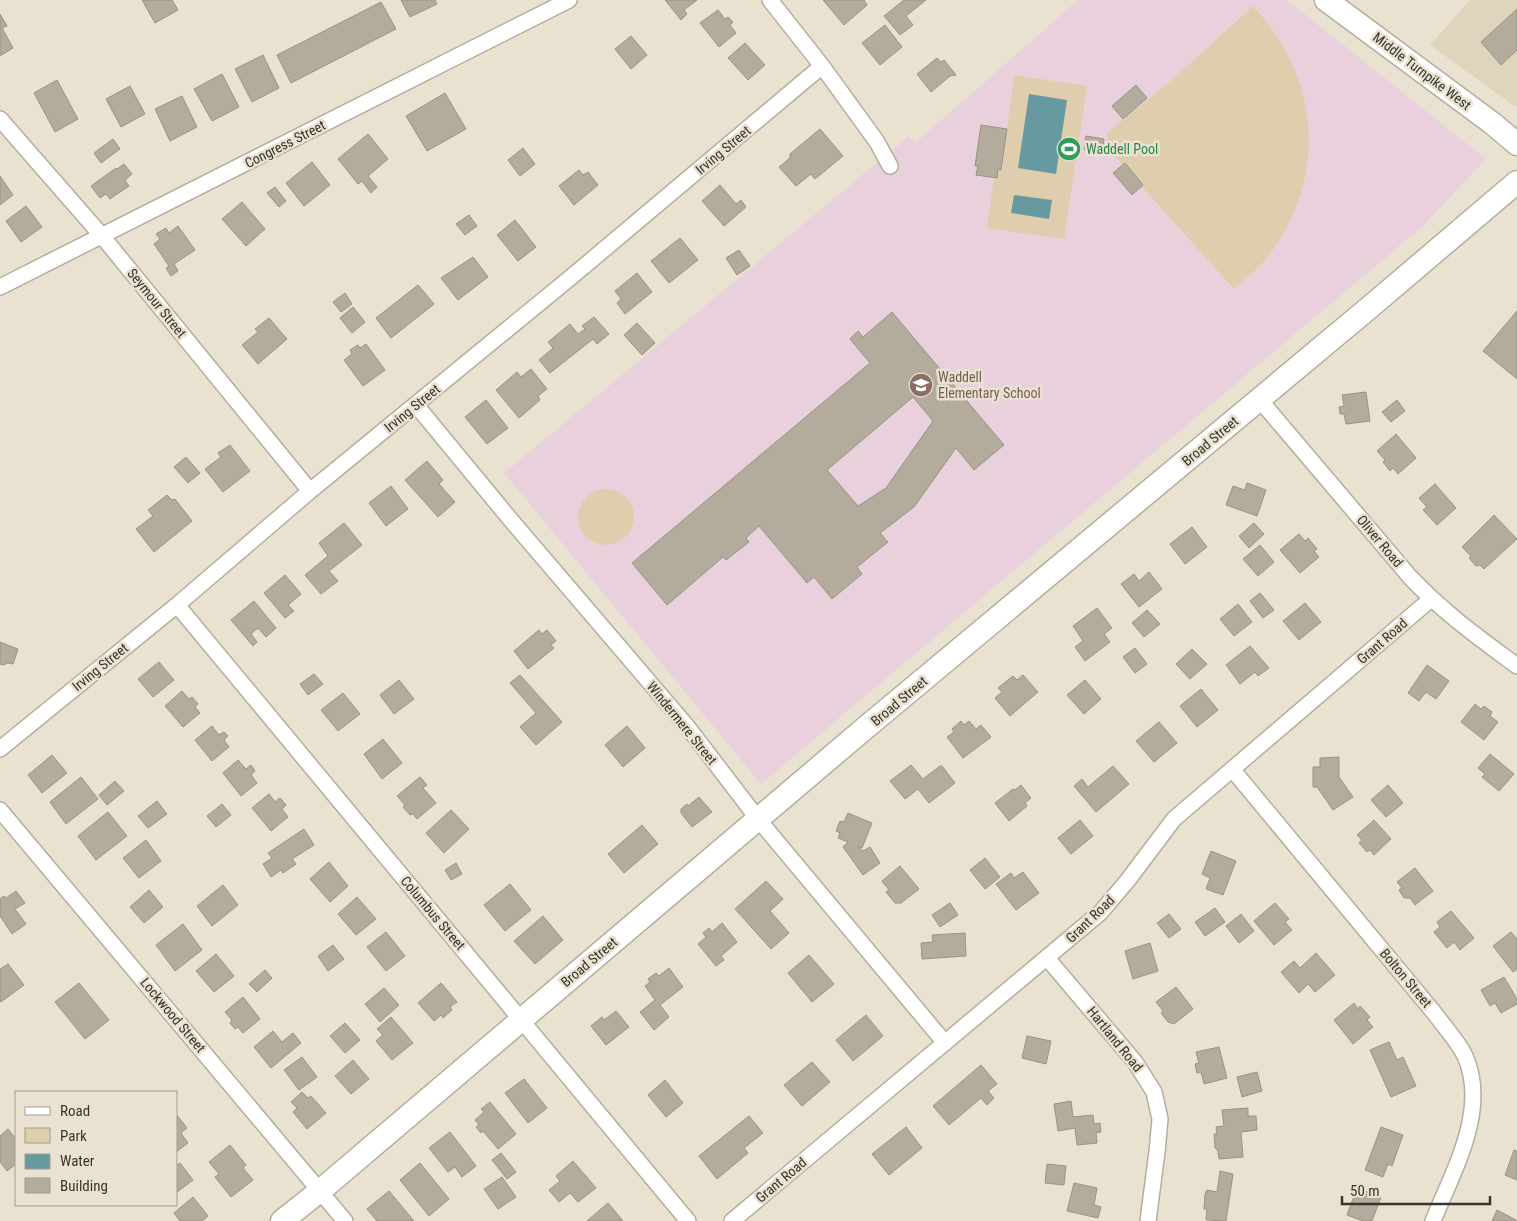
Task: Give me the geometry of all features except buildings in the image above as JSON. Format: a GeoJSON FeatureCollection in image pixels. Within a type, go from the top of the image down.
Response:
{"type":"FeatureCollection","features":[{"type":"Feature","properties":{"kind":"street","name":"Congress Street"},"geometry":{"type":"LineString","coordinates":[[0,287],[570,0]]}},
{"type":"Feature","properties":{"kind":"street"},"geometry":{"type":"LineString","coordinates":[[770,0],[822,66],[877,142],[890,166]]}},
{"type":"Feature","properties":{"kind":"street","name":"Middle Turnpike West"},"geometry":{"type":"LineString","coordinates":[[1326,0],[1492,123],[1517,144]]}},
{"type":"Feature","properties":{"kind":"street","name":"Irving Street"},"geometry":{"type":"LineString","coordinates":[[0,749],[177,605],[310,491],[416,405],[822,66]]}},
{"type":"Feature","properties":{"kind":"street","name":"Seymour Street"},"geometry":{"type":"LineString","coordinates":[[0,119],[102,236],[310,491]]}},
{"type":"Feature","properties":{"kind":"street","name":"Broad Street"},"geometry":{"type":"LineString","coordinates":[[282,1221],[1517,182]]}},
{"type":"Feature","properties":{"kind":"street","name":"Oliver Road"},"geometry":{"type":"LineString","coordinates":[[1259,399],[1410,577],[1431,599],[1452,618],[1517,666]]}},
{"type":"Feature","properties":{"kind":"street","name":"Windermere Street"},"geometry":{"type":"LineString","coordinates":[[416,405],[510,519],[686,725],[758,820],[945,1043]]}},
{"type":"Feature","properties":{"kind":"street","name":"Grant Road"},"geometry":{"type":"LineString","coordinates":[[732,1221],[1100,912],[1128,880],[1174,819],[1431,599]]}},
{"type":"Feature","properties":{"kind":"street","name":"Columbus Street"},"geometry":{"type":"LineString","coordinates":[[177,605],[688,1221]]}},
{"type":"Feature","properties":{"kind":"street","name":"Bolton Street"},"geometry":{"type":"LineString","coordinates":[[1232,770],[1436,1015],[1464,1055],[1471,1077],[1473,1103],[1469,1133],[1433,1221]]}},
{"type":"Feature","properties":{"kind":"street","name":"Lockwood Street"},"geometry":{"type":"LineString","coordinates":[[0,810],[346,1221]]}},
{"type":"Feature","properties":{"kind":"street","name":"Hartland Road"},"geometry":{"type":"LineString","coordinates":[[1047,958],[1135,1062],[1154,1092],[1160,1119],[1148,1221]]}},
{"type":"Feature","properties":{"kind":"shaded area","name":"Waddell Elementary School"},"geometry":{"type":"Polygon","coordinates":[[[1078,0],[1287,0],[1486,159],[1423,226],[761,784],[504,473],[909,136],[915,143],[1078,0]]]}},
{"type":"Feature","properties":{"kind":"shaded area"},"geometry":{"type":"Polygon","coordinates":[[[1470,0],[1517,0],[1517,108],[1430,45],[1470,0]]]}},
{"type":"Feature","properties":{"kind":"green space"},"geometry":{"type":"Polygon","coordinates":[[[1253,6],[1282,45],[1300,83],[1309,134],[1308,160],[1296,209],[1284,232],[1266,259],[1234,289],[1108,149],[1107,133],[1174,78],[1253,6]]]}},
{"type":"Feature","properties":{"kind":"green space","name":"Waddell Pool"},"geometry":{"type":"Polygon","coordinates":[[[1014,75],[1087,86],[1064,239],[987,228],[994,177],[997,178],[998,169],[1002,169],[1014,75]]]}},
{"type":"Feature","properties":{"kind":"green space"},"geometry":{"type":"Polygon","coordinates":[[[606,489],[621,494],[629,502],[634,517],[629,532],[621,540],[606,545],[591,540],[583,532],[578,517],[583,502],[591,494],[606,489]]]}},
{"type":"Feature","properties":{"kind":"water"},"geometry":{"type":"Polygon","coordinates":[[[1029,94],[1067,100],[1056,174],[1018,168],[1029,94]]]}},
{"type":"Feature","properties":{"kind":"water"},"geometry":{"type":"Polygon","coordinates":[[[1014,195],[1052,200],[1049,219],[1011,213],[1014,195]]]}},
{"type":"Feature","properties":{"kind":"place","name":"Waddell Pool"},"geometry":{"type":"Point","coordinates":[1069,149]}},
{"type":"Feature","properties":{"kind":"place","name":"Waddell Elementary School"},"geometry":{"type":"Point","coordinates":[921,385]}}]}
